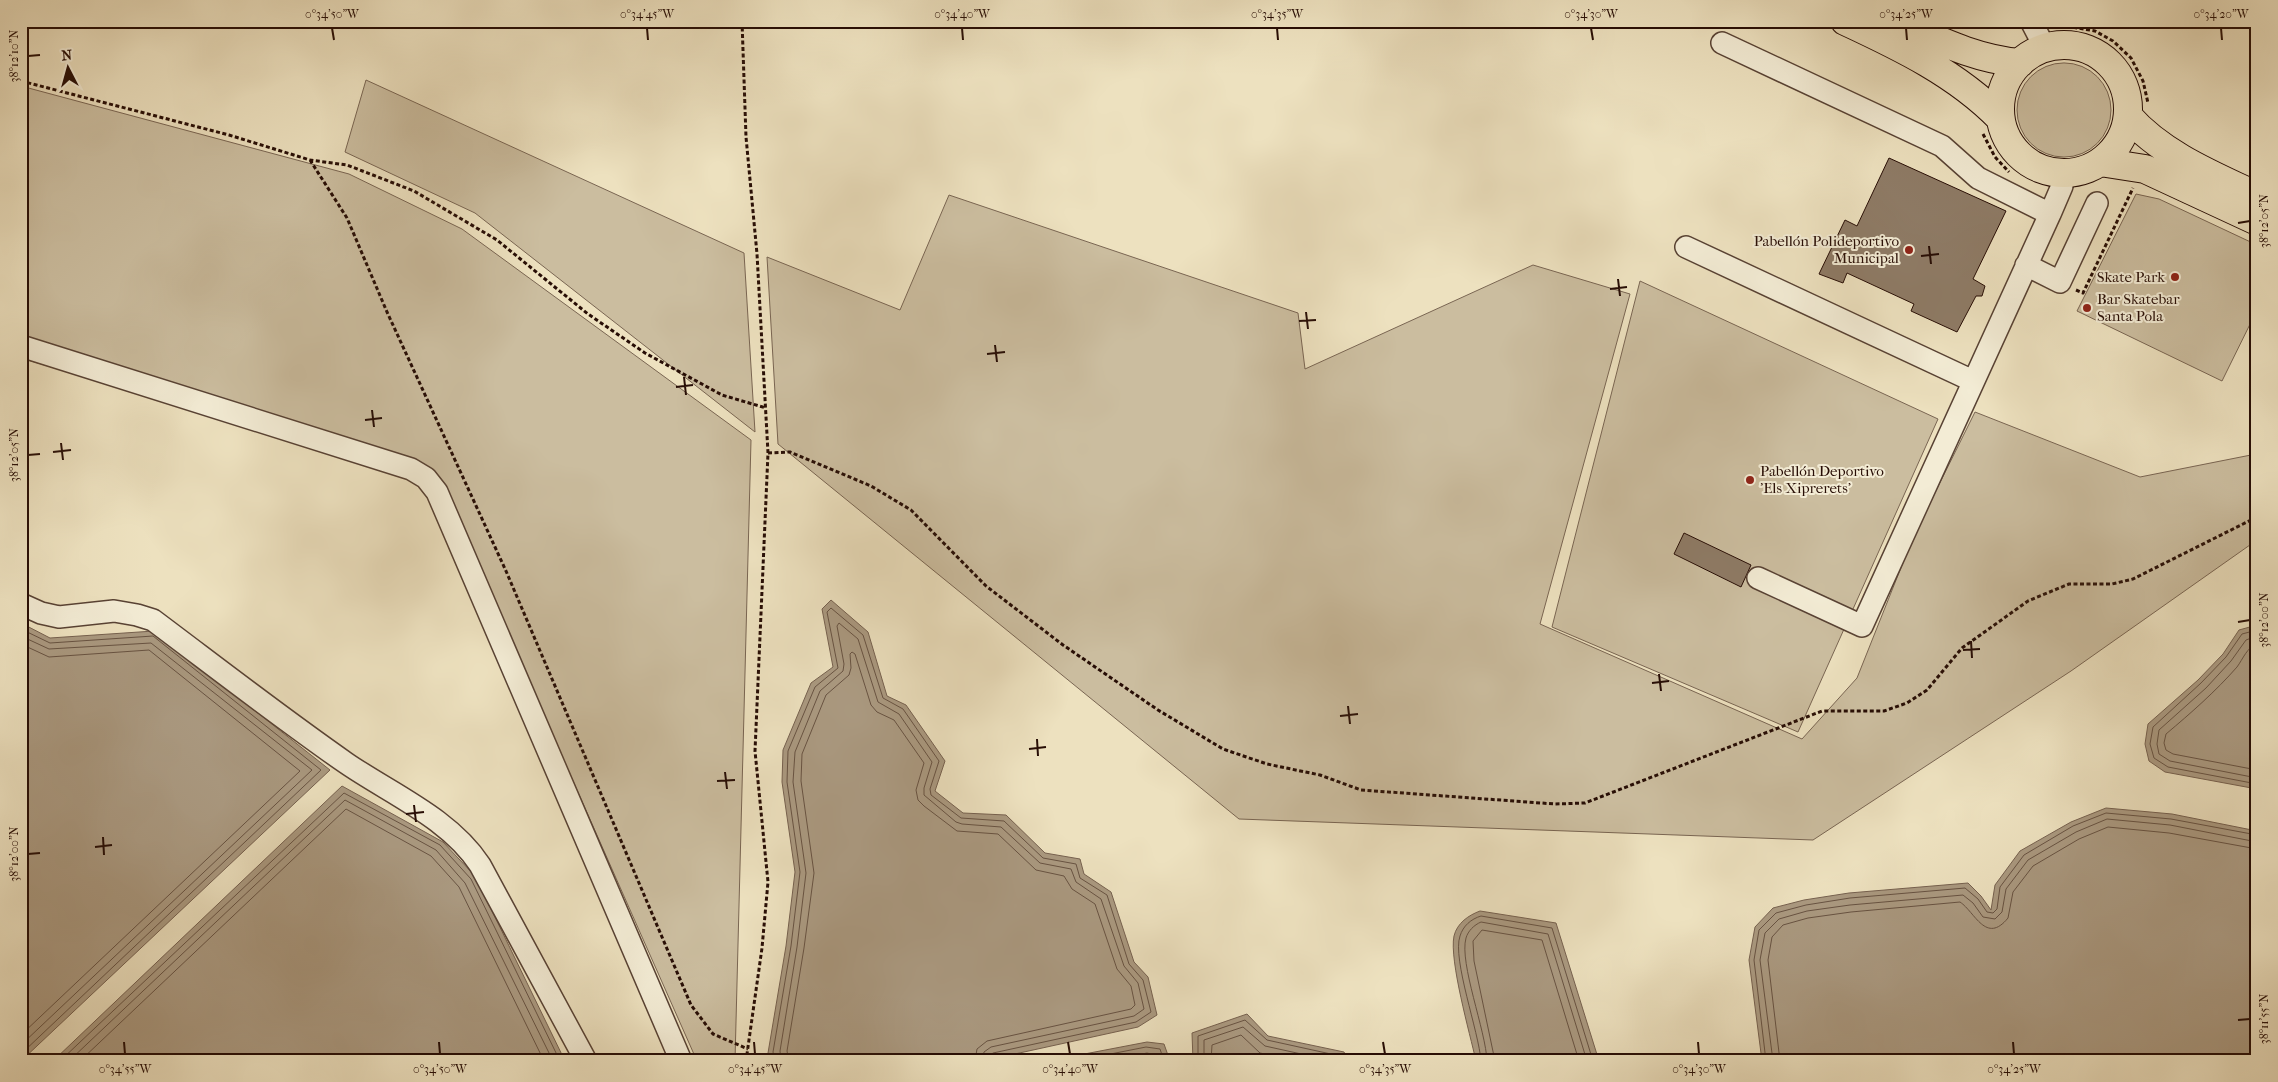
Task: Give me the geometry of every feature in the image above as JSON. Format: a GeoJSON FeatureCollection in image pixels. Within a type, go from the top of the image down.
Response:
{"type":"FeatureCollection","features":[{"type":"Feature","properties":{"kind":"main road"},"geometry":{"type":"LineString","coordinates":[[1845,21],[1887,41],[1959,81],[1990,123],[2007,139],[2021,157],[2040,168],[2062,173],[2082,171],[2100,162],[2119,142],[2140,113]]}},
{"type":"Feature","properties":{"kind":"main road"},"geometry":{"type":"LineString","coordinates":[[1894,21],[1970,54],[1998,61],[2020,63]]}},
{"type":"Feature","properties":{"kind":"main road"},"geometry":{"type":"LineString","coordinates":[[1990,123],[2008,79],[2020,63],[2031,54],[2045,48],[2063,45],[2081,47],[2097,54],[2112,66],[2122,81],[2127,98],[2140,113],[2143,134],[2167,149],[2257,196]]}},
{"type":"Feature","properties":{"kind":"main road"},"geometry":{"type":"LineString","coordinates":[[2100,162],[2145,169],[2257,221]]}},
{"type":"Feature","properties":{"kind":"street"},"geometry":{"type":"LineString","coordinates":[[2031,21],[2045,48]]}},
{"type":"Feature","properties":{"kind":"street"},"geometry":{"type":"LineString","coordinates":[[1722,43],[1942,146],[1978,178],[2050,214]]}},
{"type":"Feature","properties":{"kind":"street"},"geometry":{"type":"LineString","coordinates":[[1758,578],[1862,626],[2050,214],[2062,186],[2062,173]]}},
{"type":"Feature","properties":{"kind":"street"},"geometry":{"type":"LineString","coordinates":[[2026,265],[2060,282],[2097,203]]}},
{"type":"Feature","properties":{"kind":"street"},"geometry":{"type":"LineString","coordinates":[[1686,246],[1973,381]]}},
{"type":"Feature","properties":{"kind":"street"},"geometry":{"type":"LineString","coordinates":[[21,346],[411,469],[426,478],[437,492],[681,1061]]}},
{"type":"Feature","properties":{"kind":"street"},"geometry":{"type":"LineString","coordinates":[[21,604],[41,613],[59,616],[114,611],[153,620],[346,762],[447,828],[470,850],[480,865],[586,1061]]}},
{"type":"Feature","properties":{"kind":"path"},"geometry":{"type":"LineString","coordinates":[[742,21],[746,137],[757,254],[768,453],[755,751],[768,882],[762,948],[746,1061]]}},
{"type":"Feature","properties":{"kind":"path"},"geometry":{"type":"LineString","coordinates":[[2047,21],[2095,31],[2113,41],[2131,58],[2143,81],[2147,103],[2140,113]]}},
{"type":"Feature","properties":{"kind":"path"},"geometry":{"type":"LineString","coordinates":[[21,81],[230,135],[310,160],[347,165],[414,192],[497,240],[588,314],[645,353],[722,395],[766,408]]}},
{"type":"Feature","properties":{"kind":"path"},"geometry":{"type":"LineString","coordinates":[[1990,123],[1995,157],[2013,176]]}},
{"type":"Feature","properties":{"kind":"path"},"geometry":{"type":"LineString","coordinates":[[310,160],[347,218],[387,312],[506,571],[692,1005],[713,1034],[748,1049]]}},
{"type":"Feature","properties":{"kind":"path"},"geometry":{"type":"LineString","coordinates":[[2060,282],[2083,293],[2135,184]]}},
{"type":"Feature","properties":{"kind":"path"},"geometry":{"type":"LineString","coordinates":[[768,453],[790,452],[871,486],[910,510],[986,586],[1063,645],[1158,710],[1224,749],[1267,764],[1320,775],[1361,790],[1555,804],[1585,803],[1822,711],[1884,711],[1906,703],[1927,690],[1962,648],[2028,601],[2068,584],[2112,584],[2132,579],[2257,517]]}},
{"type":"Feature","properties":{"kind":"shaded area"},"geometry":{"type":"Polygon","coordinates":[[[2055,63],[2073,63],[2098,76],[2108,92],[2111,110],[2108,128],[2098,144],[2073,157],[2055,157],[2030,144],[2017,119],[2017,101],[2030,76],[2055,63]]]}},
{"type":"Feature","properties":{"kind":"shaded area"},"geometry":{"type":"Polygon","coordinates":[[[366,80],[744,253],[755,432],[475,213],[345,152],[366,80]]]}},
{"type":"Feature","properties":{"kind":"shaded area"},"geometry":{"type":"Polygon","coordinates":[[[21,86],[349,174],[462,229],[751,440],[735,1061],[697,1061],[441,483],[21,358],[21,86]]]}},
{"type":"Feature","properties":{"kind":"shaded area","name":"Skate Park"},"geometry":{"type":"Polygon","coordinates":[[[2136,194],[2159,199],[2257,245],[2257,310],[2222,381],[2077,311],[2136,194]]]}},
{"type":"Feature","properties":{"kind":"shaded area"},"geometry":{"type":"Polygon","coordinates":[[[949,195],[1298,313],[1305,369],[1533,265],[1630,294],[1540,624],[1802,739],[1857,678],[1914,535],[1975,412],[2140,477],[2256,454],[2257,452],[2257,540],[2071,671],[1813,840],[1239,819],[778,444],[767,257],[900,310],[949,195]]]}},
{"type":"Feature","properties":{"kind":"shaded area","name":"Pabellón Deportivo 'Els Xiprerets'"},"geometry":{"type":"Polygon","coordinates":[[[1640,281],[1938,419],[1798,732],[1552,627],[1640,281]]]}},
{"type":"Feature","properties":{"kind":"water"},"geometry":{"type":"Polygon","coordinates":[[[831,600],[868,632],[887,696],[906,705],[945,761],[935,791],[963,813],[1006,815],[1045,853],[1080,859],[1084,874],[1111,892],[1134,962],[1148,977],[1157,1015],[1138,1027],[983,1061],[770,1061],[768,1053],[786,946],[795,872],[782,782],[783,750],[811,683],[833,667],[822,609],[831,600]]]}},
{"type":"Feature","properties":{"kind":"water"},"geometry":{"type":"Polygon","coordinates":[[[21,623],[50,638],[154,631],[330,770],[21,1061],[21,623]]]}},
{"type":"Feature","properties":{"kind":"water"},"geometry":{"type":"Polygon","coordinates":[[[2257,625],[2257,789],[2165,772],[2149,761],[2145,744],[2148,724],[2198,680],[2223,654],[2239,630],[2257,625]]]}},
{"type":"Feature","properties":{"kind":"water"},"geometry":{"type":"Polygon","coordinates":[[[342,786],[443,842],[475,876],[565,1061],[53,1061],[342,786]]]}},
{"type":"Feature","properties":{"kind":"water"},"geometry":{"type":"Polygon","coordinates":[[[2106,808],[2172,814],[2257,831],[2257,1061],[1762,1061],[1749,960],[1755,927],[1773,908],[1804,900],[1849,893],[1968,883],[1991,910],[1995,885],[2020,851],[2071,822],[2106,808]]]}},
{"type":"Feature","properties":{"kind":"water"},"geometry":{"type":"Polygon","coordinates":[[[1480,911],[1556,923],[1599,1061],[1476,1061],[1457,979],[1453,947],[1454,936],[1461,923],[1480,911]]]}},
{"type":"Feature","properties":{"kind":"water"},"geometry":{"type":"Polygon","coordinates":[[[1247,1014],[1268,1036],[1344,1052],[1349,1061],[1193,1061],[1192,1033],[1247,1014]]]}},
{"type":"Feature","properties":{"kind":"water"},"geometry":{"type":"Polygon","coordinates":[[[1147,1042],[1164,1044],[1170,1061],[1048,1061],[1147,1042]]]}},
{"type":"Feature","properties":{"kind":"building","name":"Pabellón Polideportivo Municipal"},"geometry":{"type":"Polygon","coordinates":[[[1889,158],[2006,211],[1973,279],[1985,286],[1982,296],[1976,296],[1957,332],[1911,311],[1914,304],[1847,273],[1843,283],[1819,274],[1845,220],[1857,226],[1889,158]]]}},
{"type":"Feature","properties":{"kind":"building"},"geometry":{"type":"Polygon","coordinates":[[[1684,533],[1751,565],[1741,587],[1674,554],[1684,533]]]}},
{"type":"Feature","properties":{"kind":"place","name":"Pabellón Polideportivo Municipal"},"geometry":{"type":"Point","coordinates":[1909,250]}},
{"type":"Feature","properties":{"kind":"place","name":"Skate Park"},"geometry":{"type":"Point","coordinates":[2175,277]}},
{"type":"Feature","properties":{"kind":"place","name":"Bar Skatebar Santa Pola"},"geometry":{"type":"Point","coordinates":[2087,308]}},
{"type":"Feature","properties":{"kind":"place","name":"Pabellón Deportivo 'Els Xiprerets'"},"geometry":{"type":"Point","coordinates":[1750,480]}}]}
